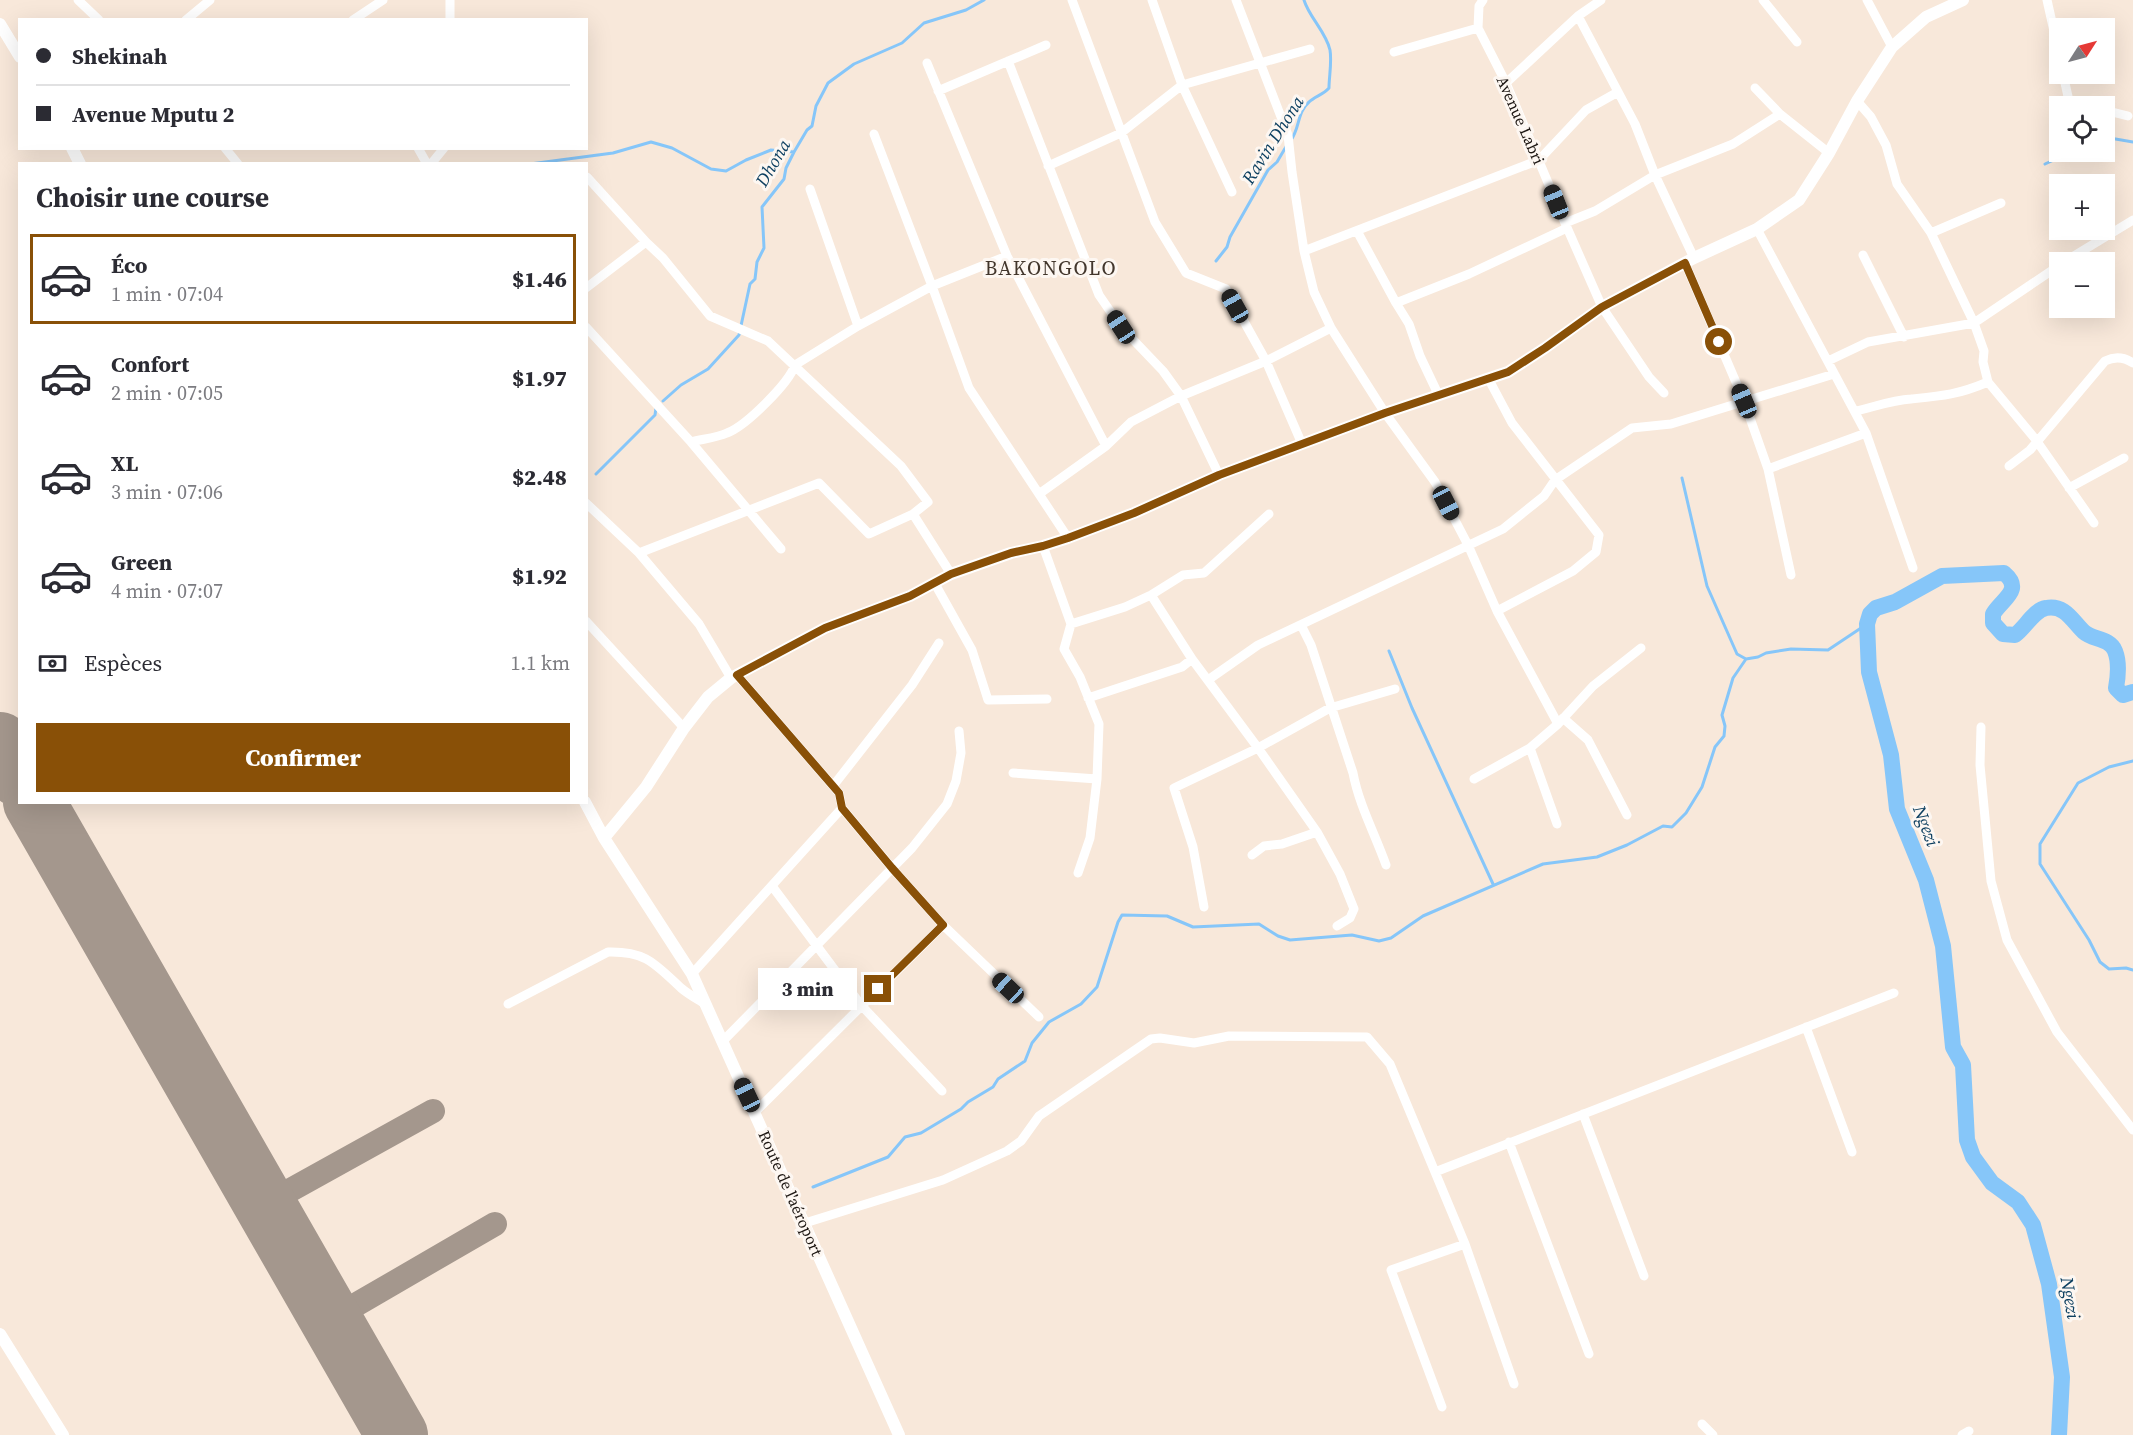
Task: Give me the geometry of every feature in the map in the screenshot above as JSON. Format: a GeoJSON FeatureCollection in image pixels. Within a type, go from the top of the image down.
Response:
{"type":"FeatureCollection","features":[{"type":"Feature","properties":{"kind":"street"},"geometry":{"type":"LineString","coordinates":[[78,0],[97,18]]}},
{"type":"Feature","properties":{"kind":"street"},"geometry":{"type":"LineString","coordinates":[[188,18],[210,0]]}},
{"type":"Feature","properties":{"kind":"street"},"geometry":{"type":"LineString","coordinates":[[356,18],[383,0]]}},
{"type":"Feature","properties":{"kind":"street"},"geometry":{"type":"LineString","coordinates":[[450,0],[450,18]]}},
{"type":"Feature","properties":{"kind":"street"},"geometry":{"type":"LineString","coordinates":[[1072,0],[1155,222],[1186,273],[1226,290],[1266,361],[1302,444]]}},
{"type":"Feature","properties":{"kind":"street"},"geometry":{"type":"LineString","coordinates":[[1152,0],[1182,85],[1232,192]]}},
{"type":"Feature","properties":{"kind":"street"},"geometry":{"type":"LineString","coordinates":[[1236,0],[1288,135],[1304,251],[1314,292],[1331,328],[1385,413],[1435,482],[1468,545],[1497,611],[1561,721],[1588,740],[1627,815]]}},
{"type":"Feature","properties":{"kind":"street"},"geometry":{"type":"LineString","coordinates":[[1394,52],[1478,28],[1479,6],[1483,0]]}},
{"type":"Feature","properties":{"kind":"street"},"geometry":{"type":"LineString","coordinates":[[1506,83],[1578,16],[1601,0]]}},
{"type":"Feature","properties":{"kind":"street"},"geometry":{"type":"LineString","coordinates":[[1763,0],[1797,42]]}},
{"type":"Feature","properties":{"kind":"street"},"geometry":{"type":"LineString","coordinates":[[1867,0],[1892,47]]}},
{"type":"Feature","properties":{"kind":"street"},"geometry":{"type":"LineString","coordinates":[[604,838],[646,787],[684,728],[708,697],[734,677],[825,628],[910,596],[951,574],[1011,553],[1068,538],[1134,513],[1219,475],[1438,394],[1508,372],[1602,307],[1689,261],[1757,230],[1799,200],[1829,153],[1857,101],[1892,47],[1926,17],[1963,0]]}},
{"type":"Feature","properties":{"kind":"street"},"geometry":{"type":"LineString","coordinates":[[2047,0],[2051,18]]}},
{"type":"Feature","properties":{"kind":"street"},"geometry":{"type":"LineString","coordinates":[[1578,16],[1635,124],[1744,401],[1768,469],[1791,575]]}},
{"type":"Feature","properties":{"kind":"street"},"geometry":{"type":"LineString","coordinates":[[0,24],[18,54]]}},
{"type":"Feature","properties":{"kind":"street","name":"Avenue Labri"},"geometry":{"type":"LineString","coordinates":[[1478,28],[1506,83],[1602,307],[1648,377],[1664,393]]}},
{"type":"Feature","properties":{"kind":"street"},"geometry":{"type":"LineString","coordinates":[[938,91],[1046,45]]}},
{"type":"Feature","properties":{"kind":"street"},"geometry":{"type":"LineString","coordinates":[[1048,166],[1121,133],[1182,85],[1310,49]]}},
{"type":"Feature","properties":{"kind":"street"},"geometry":{"type":"LineString","coordinates":[[1008,61],[1100,295],[1121,327],[1163,370],[1181,396],[1219,475]]}},
{"type":"Feature","properties":{"kind":"street"},"geometry":{"type":"LineString","coordinates":[[927,63],[1007,256],[1106,446]]}},
{"type":"Feature","properties":{"kind":"street"},"geometry":{"type":"LineString","coordinates":[[1755,87],[1780,114],[1829,153]]}},
{"type":"Feature","properties":{"kind":"street"},"geometry":{"type":"LineString","coordinates":[[1304,251],[1539,160],[1586,110],[1618,92]]}},
{"type":"Feature","properties":{"kind":"street"},"geometry":{"type":"LineString","coordinates":[[1857,101],[1871,117],[1886,144],[1897,184],[1931,233],[1974,323],[1984,351],[1983,362],[1988,382],[2036,440],[2094,523]]}},
{"type":"Feature","properties":{"kind":"street"},"geometry":{"type":"LineString","coordinates":[[2115,113],[2128,116]]}},
{"type":"Feature","properties":{"kind":"street"},"geometry":{"type":"LineString","coordinates":[[1396,303],[1468,274],[1566,226],[1655,175],[1733,144],[1780,114]]}},
{"type":"Feature","properties":{"kind":"street"},"geometry":{"type":"LineString","coordinates":[[874,134],[969,388],[1068,538]]}},
{"type":"Feature","properties":{"kind":"street"},"geometry":{"type":"LineString","coordinates":[[227,150],[236,162]]}},
{"type":"Feature","properties":{"kind":"street"},"geometry":{"type":"LineString","coordinates":[[433,162],[442,150]]}},
{"type":"Feature","properties":{"kind":"street"},"geometry":{"type":"LineString","coordinates":[[588,178],[663,258],[710,316],[768,341],[901,466],[928,502],[913,514],[869,534],[819,483],[639,553]]}},
{"type":"Feature","properties":{"kind":"street"},"geometry":{"type":"LineString","coordinates":[[810,189],[858,326]]}},
{"type":"Feature","properties":{"kind":"street"},"geometry":{"type":"LineString","coordinates":[[1931,233],[2001,203]]}},
{"type":"Feature","properties":{"kind":"street"},"geometry":{"type":"LineString","coordinates":[[2080,252],[2133,220]]}},
{"type":"Feature","properties":{"kind":"street"},"geometry":{"type":"LineString","coordinates":[[1757,230],[1856,411],[1866,433],[1913,568]]}},
{"type":"Feature","properties":{"kind":"street"},"geometry":{"type":"LineString","coordinates":[[1357,231],[1409,324],[1420,356],[1438,394]]}},
{"type":"Feature","properties":{"kind":"street"},"geometry":{"type":"LineString","coordinates":[[588,286],[646,242]]}},
{"type":"Feature","properties":{"kind":"street"},"geometry":{"type":"LineString","coordinates":[[1863,255],[1904,337]]}},
{"type":"Feature","properties":{"kind":"street"},"geometry":{"type":"LineString","coordinates":[[691,442],[728,433],[748,420],[792,375],[795,365],[858,326],[932,286],[1007,256]]}},
{"type":"Feature","properties":{"kind":"street"},"geometry":{"type":"LineString","coordinates":[[1828,361],[1868,342],[1974,323],[2049,272]]}},
{"type":"Feature","properties":{"kind":"street"},"geometry":{"type":"LineString","coordinates":[[1039,494],[1106,446],[1131,422],[1181,396],[1266,361],[1331,328]]}},
{"type":"Feature","properties":{"kind":"street"},"geometry":{"type":"LineString","coordinates":[[588,329],[691,442],[781,549]]}},
{"type":"Feature","properties":{"kind":"street"},"geometry":{"type":"LineString","coordinates":[[2009,466],[2030,450],[2036,440],[2105,361],[2114,357],[2128,359],[2133,363]]}},
{"type":"Feature","properties":{"kind":"street"},"geometry":{"type":"LineString","coordinates":[[1208,680],[1258,645],[1503,529],[1544,496],[1555,480],[1632,428],[1671,424],[1834,374]]}},
{"type":"Feature","properties":{"kind":"street"},"geometry":{"type":"LineString","coordinates":[[1488,378],[1512,423],[1599,535],[1596,552],[1573,571],[1497,611]]}},
{"type":"Feature","properties":{"kind":"street"},"geometry":{"type":"LineString","coordinates":[[1856,411],[1909,399],[1963,393],[1988,382]]}},
{"type":"Feature","properties":{"kind":"street"},"geometry":{"type":"LineString","coordinates":[[1768,469],[1866,433]]}},
{"type":"Feature","properties":{"kind":"street"},"geometry":{"type":"LineString","coordinates":[[2069,488],[2124,458]]}},
{"type":"Feature","properties":{"kind":"street"},"geometry":{"type":"LineString","coordinates":[[588,505],[639,553],[699,624],[734,677],[839,793],[842,808],[892,868],[943,925],[1039,1017]]}},
{"type":"Feature","properties":{"kind":"street"},"geometry":{"type":"LineString","coordinates":[[913,514],[951,574]]}},
{"type":"Feature","properties":{"kind":"street"},"geometry":{"type":"LineString","coordinates":[[1071,624],[1125,607],[1151,595],[1183,575],[1204,573],[1269,514]]}},
{"type":"Feature","properties":{"kind":"street"},"geometry":{"type":"LineString","coordinates":[[1043,546],[1071,624],[1064,649],[1099,724],[1090,838],[1078,873]]}},
{"type":"Feature","properties":{"kind":"street"},"geometry":{"type":"LineString","coordinates":[[934,582],[972,650],[988,700],[1047,699]]}},
{"type":"Feature","properties":{"kind":"street"},"geometry":{"type":"LineString","coordinates":[[1151,595],[1192,658],[1317,832],[1340,874],[1354,909],[1350,918],[1337,926]]}},
{"type":"Feature","properties":{"kind":"street"},"geometry":{"type":"LineString","coordinates":[[588,623],[684,728]]}},
{"type":"Feature","properties":{"kind":"street"},"geometry":{"type":"LineString","coordinates":[[1301,625],[1311,645],[1353,773],[1357,794],[1386,865]]}},
{"type":"Feature","properties":{"kind":"street"},"geometry":{"type":"LineString","coordinates":[[833,786],[912,686],[939,643]]}},
{"type":"Feature","properties":{"kind":"street"},"geometry":{"type":"LineString","coordinates":[[1474,778],[1530,748],[1561,721],[1593,686],[1641,648]]}},
{"type":"Feature","properties":{"kind":"street"},"geometry":{"type":"LineString","coordinates":[[1088,698],[1182,667],[1192,658]]}},
{"type":"Feature","properties":{"kind":"street"},"geometry":{"type":"LineString","coordinates":[[1204,907],[1193,847],[1174,788],[1258,748],[1330,708],[1395,689]]}},
{"type":"Feature","properties":{"kind":"street"},"geometry":{"type":"LineString","coordinates":[[1981,727],[1980,765],[1990,880],[2007,940],[2057,1032],[2133,1130]]}},
{"type":"Feature","properties":{"kind":"street"},"geometry":{"type":"LineString","coordinates":[[722,1042],[912,848],[947,804],[956,781],[961,753],[959,731]]}},
{"type":"Feature","properties":{"kind":"street"},"geometry":{"type":"LineString","coordinates":[[1530,748],[1557,824]]}},
{"type":"Feature","properties":{"kind":"street"},"geometry":{"type":"LineString","coordinates":[[1013,773],[1096,779]]}},
{"type":"Feature","properties":{"kind":"street","name":"Route de l'aéroport"},"geometry":{"type":"LineString","coordinates":[[586,804],[604,838],[692,974],[899,1435]]}},
{"type":"Feature","properties":{"kind":"street"},"geometry":{"type":"LineString","coordinates":[[692,974],[842,808]]}},
{"type":"Feature","properties":{"kind":"street"},"geometry":{"type":"LineString","coordinates":[[1252,855],[1264,846],[1282,844],[1317,832]]}},
{"type":"Feature","properties":{"kind":"street"},"geometry":{"type":"LineString","coordinates":[[772,886],[861,1005],[942,1091]]}},
{"type":"Feature","properties":{"kind":"street"},"geometry":{"type":"LineString","coordinates":[[755,1112],[943,925]]}},
{"type":"Feature","properties":{"kind":"street"},"geometry":{"type":"LineString","coordinates":[[508,1005],[608,952],[624,952],[648,958],[683,989],[705,1004]]}},
{"type":"Feature","properties":{"kind":"street"},"geometry":{"type":"LineString","coordinates":[[1435,1172],[1894,993]]}},
{"type":"Feature","properties":{"kind":"street"},"geometry":{"type":"LineString","coordinates":[[1806,1027],[1852,1152]]}},
{"type":"Feature","properties":{"kind":"street"},"geometry":{"type":"LineString","coordinates":[[805,1223],[943,1180],[1007,1151],[1021,1141],[1039,1116],[1151,1039],[1160,1038],[1194,1043],[1229,1036],[1367,1037],[1390,1064],[1465,1244],[1514,1384]]}},
{"type":"Feature","properties":{"kind":"street"},"geometry":{"type":"LineString","coordinates":[[1583,1114],[1644,1276]]}},
{"type":"Feature","properties":{"kind":"street"},"geometry":{"type":"LineString","coordinates":[[1509,1142],[1589,1354]]}},
{"type":"Feature","properties":{"kind":"street"},"geometry":{"type":"LineString","coordinates":[[1442,1407],[1391,1270],[1465,1244]]}},
{"type":"Feature","properties":{"kind":"street"},"geometry":{"type":"LineString","coordinates":[[0,1334],[63,1435]]}},
{"type":"Feature","properties":{"kind":"street"},"geometry":{"type":"LineString","coordinates":[[1702,1424],[1713,1435]]}},
{"type":"Feature","properties":{"kind":"waterway","name":"Dhona"},"geometry":{"type":"LineString","coordinates":[[663,401],[681,385],[708,369],[739,335],[750,284],[755,279],[757,262],[764,248],[762,207],[784,179],[786,168],[794,152],[807,130],[812,126],[816,106],[828,83],[854,64],[902,43],[924,23],[966,10],[984,0]]}},
{"type":"Feature","properties":{"kind":"waterway","name":"Ravin Dhona"},"geometry":{"type":"LineString","coordinates":[[1291,140],[1305,106],[1329,88],[1330,50],[1304,0]]}},
{"type":"Feature","properties":{"kind":"waterway"},"geometry":{"type":"LineString","coordinates":[[2115,139],[2133,142]]}},
{"type":"Feature","properties":{"kind":"waterway"},"geometry":{"type":"LineString","coordinates":[[545,162],[613,153],[651,142],[672,148],[711,169],[726,171],[771,150],[794,152]]}},
{"type":"Feature","properties":{"kind":"waterway","name":"Ravin Dhona"},"geometry":{"type":"LineString","coordinates":[[1216,261],[1227,247],[1230,237],[1268,170],[1277,162],[1287,145]]}},
{"type":"Feature","properties":{"kind":"waterway"},"geometry":{"type":"LineString","coordinates":[[2045,164],[2049,162]]}},
{"type":"Feature","properties":{"kind":"waterway","name":"Dhona"},"geometry":{"type":"LineString","coordinates":[[596,474],[655,415],[656,408]]}},
{"type":"Feature","properties":{"kind":"waterway"},"geometry":{"type":"LineString","coordinates":[[1682,478],[1707,586],[1737,654],[1746,659]]}},
{"type":"Feature","properties":{"kind":"waterway","name":"Ngezi"},"geometry":{"type":"LineString","coordinates":[[2059,1435],[2062,1377],[2049,1284],[2033,1225],[2018,1202],[1992,1183],[1973,1157],[1967,1140],[1963,1065],[1953,1047],[1943,946],[1926,880],[1897,809],[1891,755],[1869,672],[1867,624],[1870,614],[1876,608],[1895,602],[1942,576],[2004,573],[2010,579],[2012,589],[1993,614],[1993,623],[2003,634],[2015,635],[2042,609],[2053,607],[2063,611],[2084,632],[2113,647],[2118,664],[2116,688],[2123,695],[2133,692]]}},
{"type":"Feature","properties":{"kind":"waterway"},"geometry":{"type":"LineString","coordinates":[[813,1187],[888,1157],[905,1137],[921,1133],[961,1109],[1025,1061],[1032,1043],[1049,1022],[1081,1004],[1097,987],[1122,915],[1167,916],[1193,927],[1259,924],[1278,936],[1290,940],[1352,935],[1379,941],[1391,938],[1423,916],[1543,864],[1597,857],[1627,845],[1663,826],[1672,827],[1686,813],[1702,787],[1715,747],[1724,736],[1725,726],[1722,715],[1733,678],[1746,659],[1791,649],[1828,650],[1867,624]]}},
{"type":"Feature","properties":{"kind":"waterway"},"geometry":{"type":"LineString","coordinates":[[1389,651],[1412,708],[1493,884]]}},
{"type":"Feature","properties":{"kind":"waterway"},"geometry":{"type":"LineString","coordinates":[[2133,761],[2109,767],[2078,783],[2040,844],[2040,864],[2089,940],[2100,962],[2109,969],[2133,970]]}},
{"type":"Feature","properties":{"kind":"taxiway"},"geometry":{"type":"LineString","coordinates":[[256,1190],[268,1194],[287,1192],[433,1111]]}},
{"type":"Feature","properties":{"kind":"taxiway"},"geometry":{"type":"LineString","coordinates":[[275,1221],[277,1206],[287,1192]]}},
{"type":"Feature","properties":{"kind":"taxiway"},"geometry":{"type":"LineString","coordinates":[[339,1334],[343,1318],[352,1307],[495,1224]]}},
{"type":"Feature","properties":{"kind":"taxiway"},"geometry":{"type":"LineString","coordinates":[[322,1305],[340,1310],[352,1307]]}},
{"type":"Feature","properties":{"kind":"runway"},"geometry":{"type":"LineString","coordinates":[[0,743],[18,774]]}},
{"type":"Feature","properties":{"kind":"runway"},"geometry":{"type":"LineString","coordinates":[[35,804],[397,1435]]}},
{"type":"Feature","properties":{"kind":"district","name":"BAKONGOLO"},"geometry":{"type":"Point","coordinates":[1051,268]}},
{"type":"Feature","properties":{"kind":"route"},"geometry":{"type":"LineString","coordinates":[[878,989],[943,925],[842,808],[839,793],[737,675],[825,628],[910,596],[951,574],[1011,553],[1068,538],[1134,513],[1219,475],[1438,394],[1508,372],[1602,307],[1685,263],[1719,342]]}}]}
